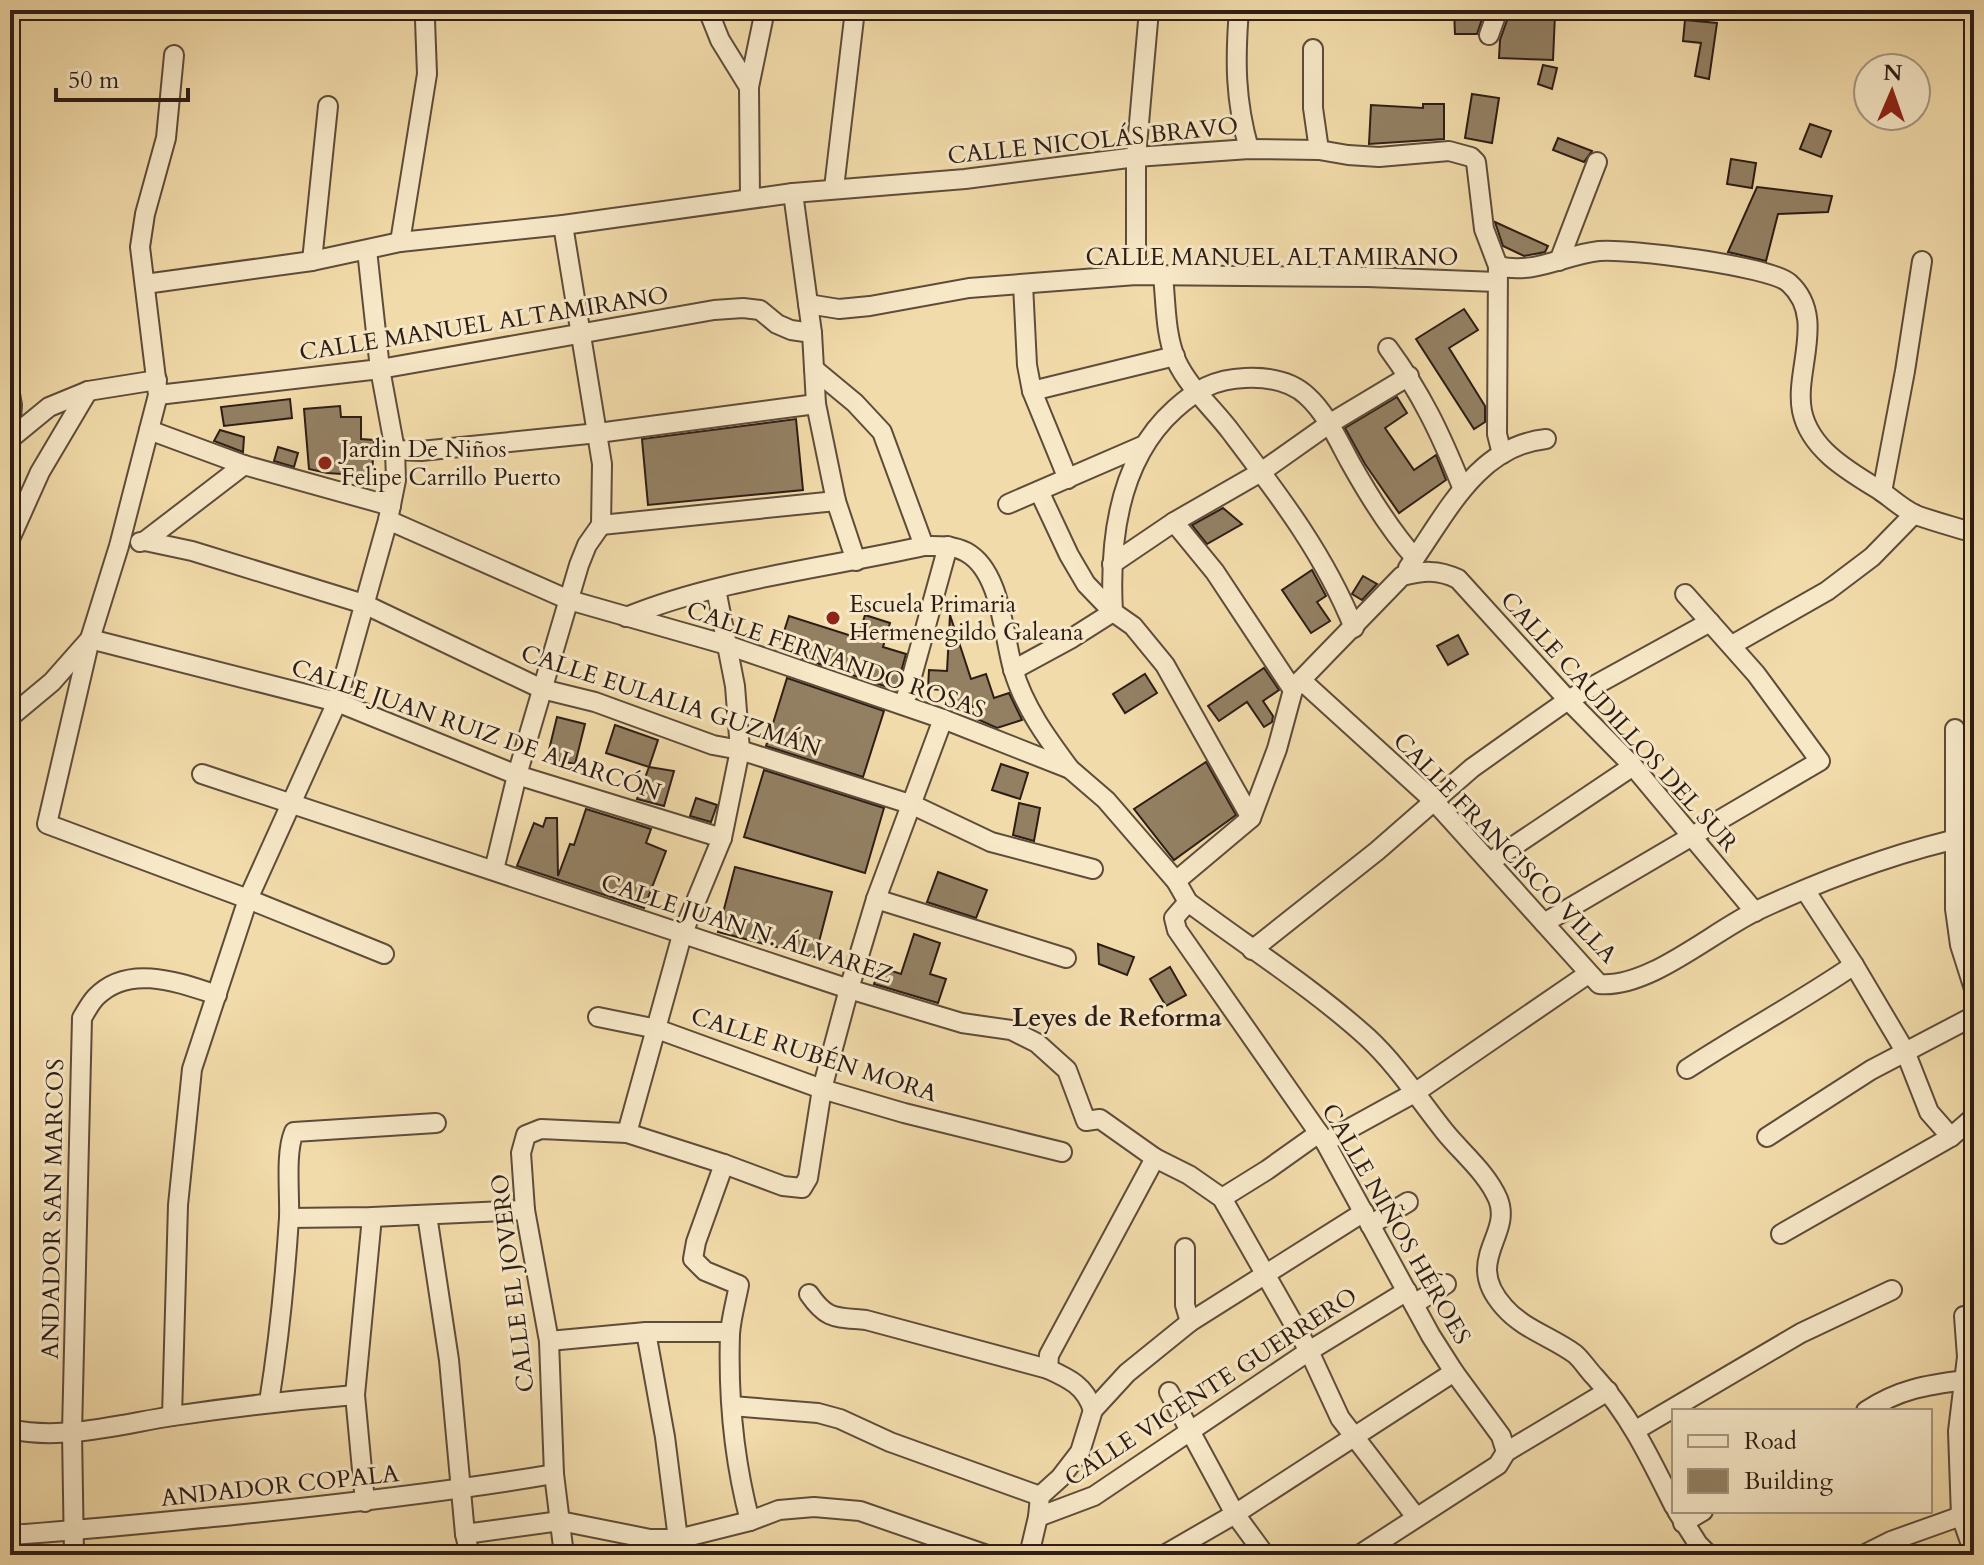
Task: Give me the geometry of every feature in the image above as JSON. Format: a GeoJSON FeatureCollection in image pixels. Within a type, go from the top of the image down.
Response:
{"type":"FeatureCollection","features":[{"type":"Feature","properties":{"kind":"street"},"geometry":{"type":"LineString","coordinates":[[708,10],[720,40],[749,87]]}},
{"type":"Feature","properties":{"kind":"street"},"geometry":{"type":"LineString","coordinates":[[750,198],[749,87],[765,10]]}},
{"type":"Feature","properties":{"kind":"street"},"geometry":{"type":"LineString","coordinates":[[834,188],[855,10]]}},
{"type":"Feature","properties":{"kind":"street"},"geometry":{"type":"LineString","coordinates":[[1136,275],[1136,157],[1149,10]]}},
{"type":"Feature","properties":{"kind":"street"},"geometry":{"type":"LineString","coordinates":[[1239,10],[1235,66],[1239,114],[1249,149]]}},
{"type":"Feature","properties":{"kind":"street"},"geometry":{"type":"LineString","coordinates":[[1489,35],[1498,10]]}},
{"type":"Feature","properties":{"kind":"street"},"geometry":{"type":"LineString","coordinates":[[400,242],[427,74],[425,20]]}},
{"type":"Feature","properties":{"kind":"street"},"geometry":{"type":"LineString","coordinates":[[1313,49],[1313,108],[1319,150]]}},
{"type":"Feature","properties":{"kind":"street"},"geometry":{"type":"LineString","coordinates":[[174,55],[166,138],[145,214],[140,247],[158,388],[119,546],[90,639],[47,824],[384,954]]}},
{"type":"Feature","properties":{"kind":"street"},"geometry":{"type":"LineString","coordinates":[[312,261],[328,106]]}},
{"type":"Feature","properties":{"kind":"street","name":"CALLE NICOLÁS BRAVO"},"geometry":{"type":"LineString","coordinates":[[145,284],[312,261],[400,242],[563,225],[834,188],[965,179],[1136,157],[1249,149],[1319,150],[1379,157],[1449,151],[1471,157],[1479,169],[1484,229],[1498,274],[1497,434],[1502,454]]}},
{"type":"Feature","properties":{"kind":"street"},"geometry":{"type":"LineString","coordinates":[[1559,261],[1597,162]]}},
{"type":"Feature","properties":{"kind":"street"},"geometry":{"type":"LineString","coordinates":[[793,193],[812,333],[816,404],[836,501],[856,561]]}},
{"type":"Feature","properties":{"kind":"street"},"geometry":{"type":"LineString","coordinates":[[494,870],[517,775],[569,600],[587,545],[601,525],[602,464],[563,225]]}},
{"type":"Feature","properties":{"kind":"street"},"geometry":{"type":"LineString","coordinates":[[172,1416],[178,1205],[192,1069],[248,899],[337,702],[390,513],[396,480],[395,450],[380,369],[367,250]]}},
{"type":"Feature","properties":{"kind":"street","name":"CALLE MANUEL ALTAMIRANO"},"geometry":{"type":"LineString","coordinates":[[808,304],[839,309],[969,288],[1136,275],[1368,277],[1498,274],[1537,268],[1599,251],[1766,271],[1789,283],[1805,307],[1809,342],[1800,386],[1803,413],[1824,451],[1882,492]]}},
{"type":"Feature","properties":{"kind":"street"},"geometry":{"type":"LineString","coordinates":[[1922,261],[1882,492],[1914,514],[1974,533]]}},
{"type":"Feature","properties":{"kind":"street"},"geometry":{"type":"LineString","coordinates":[[1163,276],[1168,331],[1183,375],[1300,525],[1327,570],[1354,628]]}},
{"type":"Feature","properties":{"kind":"street"},"geometry":{"type":"LineString","coordinates":[[1023,284],[1027,365],[1032,391],[1068,479]]}},
{"type":"Feature","properties":{"kind":"street","name":"CALLE MANUEL ALTAMIRANO"},"geometry":{"type":"LineString","coordinates":[[10,437],[49,407],[88,391],[380,369],[579,333],[743,308],[760,310],[777,324],[791,330],[812,333]]}},
{"type":"Feature","properties":{"kind":"street"},"geometry":{"type":"LineString","coordinates":[[1388,348],[1435,420],[1462,487]]}},
{"type":"Feature","properties":{"kind":"street"},"geometry":{"type":"LineString","coordinates":[[1032,391],[1175,356]]}},
{"type":"Feature","properties":{"kind":"street"},"geometry":{"type":"LineString","coordinates":[[814,369],[855,403],[882,432],[924,546]]}},
{"type":"Feature","properties":{"kind":"street"},"geometry":{"type":"LineString","coordinates":[[1112,564],[1409,376]]}},
{"type":"Feature","properties":{"kind":"street"},"geometry":{"type":"LineString","coordinates":[[1113,612],[1115,539],[1126,487],[1142,446],[1166,417],[1196,390],[1231,378],[1265,377],[1283,382],[1307,395],[1329,424],[1397,538],[1415,558]]}},
{"type":"Feature","properties":{"kind":"street"},"geometry":{"type":"LineString","coordinates":[[10,539],[40,472],[88,391]]}},
{"type":"Feature","properties":{"kind":"street"},"geometry":{"type":"LineString","coordinates":[[10,394],[10,437]]}},
{"type":"Feature","properties":{"kind":"street"},"geometry":{"type":"LineString","coordinates":[[395,450],[421,451],[598,433],[816,404]]}},
{"type":"Feature","properties":{"kind":"street","name":"CALLE FERNANDO ROSAS"},"geometry":{"type":"LineString","coordinates":[[149,430],[390,513],[569,600],[727,645],[943,719],[1070,769]]}},
{"type":"Feature","properties":{"kind":"street"},"geometry":{"type":"LineString","coordinates":[[1176,881],[1251,818],[1297,685],[1402,576],[1462,487],[1502,454],[1528,441],[1546,439]]}},
{"type":"Feature","properties":{"kind":"street"},"geometry":{"type":"LineString","coordinates":[[1008,504],[1142,446]]}},
{"type":"Feature","properties":{"kind":"street"},"geometry":{"type":"LineString","coordinates":[[119,546],[145,541],[244,465]]}},
{"type":"Feature","properties":{"kind":"street"},"geometry":{"type":"LineString","coordinates":[[1039,491],[1086,584],[1113,612],[1133,626],[1165,665],[1251,818]]}},
{"type":"Feature","properties":{"kind":"street"},"geometry":{"type":"LineString","coordinates":[[601,525],[836,501]]}},
{"type":"Feature","properties":{"kind":"street"},"geometry":{"type":"LineString","coordinates":[[1732,645],[1827,591],[1872,557],[1914,514]]}},
{"type":"Feature","properties":{"kind":"street","name":"CALLE FRANCISCO VILLA"},"geometry":{"type":"LineString","coordinates":[[1174,522],[1215,572],[1297,685],[1434,801],[1599,984],[1613,986],[1638,979],[1755,912],[1805,890],[1855,870],[1965,837]]}},
{"type":"Feature","properties":{"kind":"street","name":"CALLE EULALIA GUZMÁN"},"geometry":{"type":"LineString","coordinates":[[145,541],[192,551],[364,604],[542,689],[595,702],[713,745],[740,750],[913,805],[991,842],[1093,869]]}},
{"type":"Feature","properties":{"kind":"street","name":"CALLE FERNANDO ROSAS"},"geometry":{"type":"LineString","coordinates":[[626,617],[716,589],[924,546],[948,546]]}},
{"type":"Feature","properties":{"kind":"street"},"geometry":{"type":"LineString","coordinates":[[904,705],[948,546],[965,551],[977,560],[994,589],[1013,670],[1036,722],[1070,769],[1106,800],[1176,881],[1188,902],[1369,1039],[1416,1092],[1498,1199],[1501,1216],[1486,1267],[1503,1307],[1531,1329],[1575,1354],[1608,1391],[1636,1430],[1672,1501]]}},
{"type":"Feature","properties":{"kind":"street","name":"CALLE CAUDILLOS DEL SUR"},"geometry":{"type":"LineString","coordinates":[[1402,576],[1441,571],[1458,579],[1633,766],[1755,912]]}},
{"type":"Feature","properties":{"kind":"street"},"geometry":{"type":"LineString","coordinates":[[716,589],[735,686],[740,750],[722,838],[682,935],[627,1133],[783,1186],[802,1188],[808,1178],[822,1089],[876,899],[943,719]]}},
{"type":"Feature","properties":{"kind":"street"},"geometry":{"type":"LineString","coordinates":[[1544,923],[1820,761],[1756,674],[1685,594]]}},
{"type":"Feature","properties":{"kind":"street"},"geometry":{"type":"LineString","coordinates":[[1013,670],[1113,612]]}},
{"type":"Feature","properties":{"kind":"street"},"geometry":{"type":"LineString","coordinates":[[1252,950],[1472,768],[1568,700],[1710,622]]}},
{"type":"Feature","properties":{"kind":"street"},"geometry":{"type":"LineString","coordinates":[[10,717],[52,682],[90,639]]}},
{"type":"Feature","properties":{"kind":"street","name":"CALLE JUAN RUIZ DE ALARCÓN"},"geometry":{"type":"LineString","coordinates":[[90,639],[337,702],[517,775],[722,838]]}},
{"type":"Feature","properties":{"kind":"street"},"geometry":{"type":"LineString","coordinates":[[1955,729],[1965,837],[1955,909],[1960,945],[1974,989]]}},
{"type":"Feature","properties":{"kind":"street"},"geometry":{"type":"LineString","coordinates":[[1490,862],[1633,766]]}},
{"type":"Feature","properties":{"kind":"street","name":"CALLE JUAN N. ÁLVAREZ"},"geometry":{"type":"LineString","coordinates":[[202,774],[849,989],[962,1023],[1011,1030],[1037,1043],[1067,1070],[1086,1121],[1100,1119],[1155,1158],[1189,1175],[1222,1198]]}},
{"type":"Feature","properties":{"kind":"street"},"geometry":{"type":"LineString","coordinates":[[1805,890],[1905,1051],[1929,1112],[1951,1137]]}},
{"type":"Feature","properties":{"kind":"street"},"geometry":{"type":"LineString","coordinates":[[876,899],[1066,958]]}},
{"type":"Feature","properties":{"kind":"street","name":"CALLE NIÑOS HÉROES"},"geometry":{"type":"LineString","coordinates":[[1188,902],[1174,918],[1177,930],[1322,1137],[1410,1297],[1454,1372],[1501,1436],[1506,1452]]}},
{"type":"Feature","properties":{"kind":"street"},"geometry":{"type":"LineString","coordinates":[[1687,1069],[1854,965]]}},
{"type":"Feature","properties":{"kind":"street"},"geometry":{"type":"LineString","coordinates":[[1416,1517],[1340,1418],[1309,1351],[1222,1198],[1322,1137],[1416,1092],[1588,974]]}},
{"type":"Feature","properties":{"kind":"street","name":"ANDADOR SAN MARCOS"},"geometry":{"type":"LineString","coordinates":[[74,1555],[72,1432],[82,1018],[97,996],[117,983],[158,977],[217,995]]}},
{"type":"Feature","properties":{"kind":"street"},"geometry":{"type":"LineString","coordinates":[[1767,1137],[1905,1051],[1974,1016]]}},
{"type":"Feature","properties":{"kind":"street","name":"CALLE RUBÉN MORA"},"geometry":{"type":"LineString","coordinates":[[598,1017],[657,1029],[822,1089],[904,1113],[1062,1152]]}},
{"type":"Feature","properties":{"kind":"street"},"geometry":{"type":"LineString","coordinates":[[1781,1234],[1951,1137],[1974,1117]]}},
{"type":"Feature","properties":{"kind":"street"},"geometry":{"type":"LineString","coordinates":[[269,1402],[281,1331],[289,1218],[290,1141],[294,1132],[436,1123]]}},
{"type":"Feature","properties":{"kind":"street","name":"CALLE EL JOVERO"},"geometry":{"type":"LineString","coordinates":[[564,1555],[554,1474],[549,1341],[525,1210],[521,1153],[526,1135],[541,1129],[627,1133]]}},
{"type":"Feature","properties":{"kind":"street"},"geometry":{"type":"LineString","coordinates":[[1048,1369],[1049,1355],[1155,1158]]}},
{"type":"Feature","properties":{"kind":"street"},"geometry":{"type":"LineString","coordinates":[[724,1164],[696,1242],[693,1259],[705,1271],[739,1285],[730,1332],[732,1429],[750,1521]]}},
{"type":"Feature","properties":{"kind":"street"},"geometry":{"type":"LineString","coordinates":[[1029,1555],[1040,1496],[1060,1478],[1080,1452],[1093,1410],[1127,1373],[1190,1322],[1267,1275],[1367,1218],[1408,1202]]}},
{"type":"Feature","properties":{"kind":"street"},"geometry":{"type":"LineString","coordinates":[[289,1218],[525,1210]]}},
{"type":"Feature","properties":{"kind":"street"},"geometry":{"type":"LineString","coordinates":[[427,1215],[449,1360],[465,1534],[470,1555]]}},
{"type":"Feature","properties":{"kind":"street"},"geometry":{"type":"LineString","coordinates":[[365,1502],[355,1395],[372,1217]]}},
{"type":"Feature","properties":{"kind":"street"},"geometry":{"type":"LineString","coordinates":[[1185,1248],[1185,1305],[1190,1322]]}},
{"type":"Feature","properties":{"kind":"street","name":"CALLE VICENTE GUERRERO"},"geometry":{"type":"LineString","coordinates":[[1038,1517],[1094,1496],[1309,1351],[1410,1297],[1446,1284]]}},
{"type":"Feature","properties":{"kind":"street"},"geometry":{"type":"LineString","coordinates":[[1636,1430],[1801,1333],[1892,1290]]}},
{"type":"Feature","properties":{"kind":"street"},"geometry":{"type":"LineString","coordinates":[[809,1294],[821,1312],[877,1323],[1048,1369],[1071,1379],[1087,1394],[1093,1410]]}},
{"type":"Feature","properties":{"kind":"street"},"geometry":{"type":"LineString","coordinates":[[1964,1316],[1971,1356],[1958,1431],[1961,1516],[1974,1553]]}},
{"type":"Feature","properties":{"kind":"street"},"geometry":{"type":"LineString","coordinates":[[549,1341],[646,1332],[730,1332]]}},
{"type":"Feature","properties":{"kind":"street"},"geometry":{"type":"LineString","coordinates":[[646,1332],[665,1437],[678,1539]]}},
{"type":"Feature","properties":{"kind":"street"},"geometry":{"type":"LineString","coordinates":[[1164,1555],[1235,1514],[1454,1372]]}},
{"type":"Feature","properties":{"kind":"street"},"geometry":{"type":"LineString","coordinates":[[1869,1409],[1917,1386],[1965,1380]]}},
{"type":"Feature","properties":{"kind":"street"},"geometry":{"type":"LineString","coordinates":[[1359,1555],[1498,1465],[1506,1452],[1608,1391]]}},
{"type":"Feature","properties":{"kind":"street"},"geometry":{"type":"LineString","coordinates":[[1169,1392],[1235,1514],[1265,1555]]}},
{"type":"Feature","properties":{"kind":"street"},"geometry":{"type":"LineString","coordinates":[[10,1429],[72,1432],[269,1402],[355,1395]]}},
{"type":"Feature","properties":{"kind":"street","name":"CALLE VICENTE GUERRERO"},"geometry":{"type":"LineString","coordinates":[[732,1406],[818,1413],[840,1419],[890,1442],[1040,1496]]}},
{"type":"Feature","properties":{"kind":"street","name":"ANDADOR COPALA"},"geometry":{"type":"LineString","coordinates":[[10,1535],[365,1502],[554,1474]]}},
{"type":"Feature","properties":{"kind":"street"},"geometry":{"type":"LineString","coordinates":[[465,1534],[560,1521],[650,1539],[678,1539],[750,1521],[779,1510],[802,1508],[860,1511],[987,1555]]}},
{"type":"Feature","properties":{"kind":"street"},"geometry":{"type":"LineString","coordinates":[[1678,1513],[1709,1555]]}},
{"type":"Feature","properties":{"kind":"street"},"geometry":{"type":"LineString","coordinates":[[1863,1555],[1891,1541],[1961,1516]]}},
{"type":"Feature","properties":{"kind":"building"},"geometry":{"type":"Polygon","coordinates":[[[1454,10],[1485,10],[1477,34],[1455,34],[1454,10]]]}},
{"type":"Feature","properties":{"kind":"building"},"geometry":{"type":"Polygon","coordinates":[[[1510,12],[1555,14],[1553,60],[1499,58],[1500,40],[1510,12]]]}},
{"type":"Feature","properties":{"kind":"building"},"geometry":{"type":"Polygon","coordinates":[[[1685,20],[1717,23],[1709,79],[1695,76],[1701,43],[1683,41],[1685,20]]]}},
{"type":"Feature","properties":{"kind":"building"},"geometry":{"type":"Polygon","coordinates":[[[1543,65],[1557,68],[1552,89],[1538,84],[1543,65]]]}},
{"type":"Feature","properties":{"kind":"building"},"geometry":{"type":"Polygon","coordinates":[[[1472,94],[1499,98],[1492,143],[1465,138],[1472,94]]]}},
{"type":"Feature","properties":{"kind":"building"},"geometry":{"type":"Polygon","coordinates":[[[1423,104],[1444,104],[1444,139],[1369,144],[1371,105],[1423,108],[1423,104]]]}},
{"type":"Feature","properties":{"kind":"building"},"geometry":{"type":"Polygon","coordinates":[[[1810,124],[1831,131],[1821,157],[1800,149],[1810,124]]]}},
{"type":"Feature","properties":{"kind":"building"},"geometry":{"type":"Polygon","coordinates":[[[1558,138],[1592,151],[1584,162],[1553,150],[1558,138]]]}},
{"type":"Feature","properties":{"kind":"building"},"geometry":{"type":"Polygon","coordinates":[[[1731,159],[1756,163],[1752,188],[1727,184],[1731,159]]]}},
{"type":"Feature","properties":{"kind":"building"},"geometry":{"type":"Polygon","coordinates":[[[1757,187],[1832,196],[1828,212],[1778,214],[1766,261],[1728,252],[1757,187]]]}},
{"type":"Feature","properties":{"kind":"building"},"geometry":{"type":"Polygon","coordinates":[[[1495,222],[1548,246],[1545,252],[1524,256],[1503,246],[1495,222]]]}},
{"type":"Feature","properties":{"kind":"building"},"geometry":{"type":"Polygon","coordinates":[[[1464,309],[1478,330],[1449,348],[1485,406],[1485,422],[1474,429],[1416,339],[1464,309]]]}},
{"type":"Feature","properties":{"kind":"building"},"geometry":{"type":"Polygon","coordinates":[[[1397,397],[1407,413],[1385,428],[1414,470],[1436,455],[1446,480],[1399,513],[1365,464],[1345,428],[1397,397]]]}},
{"type":"Feature","properties":{"kind":"building"},"geometry":{"type":"Polygon","coordinates":[[[290,399],[292,418],[224,426],[221,407],[290,399]]]}},
{"type":"Feature","properties":{"kind":"building"},"geometry":{"type":"Polygon","coordinates":[[[340,406],[341,417],[361,417],[361,439],[374,440],[372,476],[309,469],[304,409],[340,406]]]}},
{"type":"Feature","properties":{"kind":"building"},"geometry":{"type":"Polygon","coordinates":[[[796,419],[803,490],[648,505],[642,439],[796,419]]]}},
{"type":"Feature","properties":{"kind":"building"},"geometry":{"type":"Polygon","coordinates":[[[220,430],[244,437],[243,452],[214,441],[220,430]]]}},
{"type":"Feature","properties":{"kind":"building"},"geometry":{"type":"Polygon","coordinates":[[[278,447],[298,453],[294,467],[274,461],[278,447]]]}},
{"type":"Feature","properties":{"kind":"building"},"geometry":{"type":"Polygon","coordinates":[[[1223,508],[1242,524],[1207,544],[1192,525],[1223,508]]]}},
{"type":"Feature","properties":{"kind":"building"},"geometry":{"type":"Polygon","coordinates":[[[1312,570],[1326,596],[1317,602],[1330,621],[1311,633],[1282,590],[1312,570]]]}},
{"type":"Feature","properties":{"kind":"building"},"geometry":{"type":"Polygon","coordinates":[[[1363,576],[1377,584],[1362,600],[1352,594],[1363,576]]]}},
{"type":"Feature","properties":{"kind":"building"},"geometry":{"type":"Polygon","coordinates":[[[865,615],[890,623],[883,647],[906,654],[896,690],[778,650],[789,616],[858,638],[865,615]]]}},
{"type":"Feature","properties":{"kind":"building"},"geometry":{"type":"Polygon","coordinates":[[[950,615],[971,679],[986,674],[994,698],[1009,693],[1022,720],[997,728],[977,719],[972,706],[953,710],[947,690],[928,689],[929,670],[947,671],[950,615]]]}},
{"type":"Feature","properties":{"kind":"building"},"geometry":{"type":"Polygon","coordinates":[[[1458,635],[1468,654],[1448,665],[1437,646],[1458,635]]]}},
{"type":"Feature","properties":{"kind":"building"},"geometry":{"type":"Polygon","coordinates":[[[1264,668],[1279,690],[1263,701],[1273,716],[1272,722],[1264,727],[1247,702],[1219,721],[1208,706],[1264,668]]]}},
{"type":"Feature","properties":{"kind":"building"},"geometry":{"type":"Polygon","coordinates":[[[1145,674],[1157,693],[1125,713],[1113,694],[1145,674]]]}},
{"type":"Feature","properties":{"kind":"building"},"geometry":{"type":"Polygon","coordinates":[[[787,678],[884,711],[863,777],[766,746],[787,678]]]}},
{"type":"Feature","properties":{"kind":"building"},"geometry":{"type":"Polygon","coordinates":[[[557,717],[585,724],[575,764],[547,758],[557,717]]]}},
{"type":"Feature","properties":{"kind":"building"},"geometry":{"type":"Polygon","coordinates":[[[615,725],[658,740],[649,767],[606,753],[615,725]]]}},
{"type":"Feature","properties":{"kind":"building"},"geometry":{"type":"Polygon","coordinates":[[[1206,762],[1236,815],[1174,860],[1134,809],[1206,762]]]}},
{"type":"Feature","properties":{"kind":"building"},"geometry":{"type":"Polygon","coordinates":[[[1001,764],[1028,773],[1020,799],[992,790],[1001,764]]]}},
{"type":"Feature","properties":{"kind":"building"},"geometry":{"type":"Polygon","coordinates":[[[649,767],[674,771],[664,806],[637,799],[649,767]]]}},
{"type":"Feature","properties":{"kind":"building"},"geometry":{"type":"Polygon","coordinates":[[[764,770],[884,808],[865,873],[744,837],[764,770]]]}},
{"type":"Feature","properties":{"kind":"building"},"geometry":{"type":"Polygon","coordinates":[[[696,798],[717,805],[711,822],[690,816],[696,798]]]}},
{"type":"Feature","properties":{"kind":"building"},"geometry":{"type":"Polygon","coordinates":[[[1019,803],[1040,808],[1034,841],[1013,835],[1019,803]]]}},
{"type":"Feature","properties":{"kind":"building"},"geometry":{"type":"Polygon","coordinates":[[[586,809],[651,829],[646,843],[666,851],[644,908],[517,866],[534,823],[543,827],[546,818],[557,818],[558,876],[570,844],[574,845],[586,809]]]}},
{"type":"Feature","properties":{"kind":"building"},"geometry":{"type":"Polygon","coordinates":[[[735,867],[832,892],[815,957],[718,932],[735,867]]]}},
{"type":"Feature","properties":{"kind":"building"},"geometry":{"type":"Polygon","coordinates":[[[938,872],[987,890],[976,918],[927,902],[938,872]]]}},
{"type":"Feature","properties":{"kind":"building"},"geometry":{"type":"Polygon","coordinates":[[[914,934],[940,943],[930,974],[946,979],[938,1003],[874,984],[880,967],[901,974],[914,934]]]}},
{"type":"Feature","properties":{"kind":"building"},"geometry":{"type":"Polygon","coordinates":[[[1098,944],[1134,957],[1127,975],[1099,964],[1098,944]]]}},
{"type":"Feature","properties":{"kind":"building"},"geometry":{"type":"Polygon","coordinates":[[[1170,967],[1186,995],[1166,1006],[1150,979],[1170,967]]]}},
{"type":"Feature","properties":{"kind":"place","name":"Jardin De Niños Felipe Carrillo Puerto"},"geometry":{"type":"Point","coordinates":[325,463]}},
{"type":"Feature","properties":{"kind":"place","name":"Escuela Primaria Hermenegildo Galeana"},"geometry":{"type":"Point","coordinates":[833,618]}},
{"type":"Feature","properties":{"kind":"district","name":"Leyes de Reforma"},"geometry":{"type":"Point","coordinates":[1117,1017]}}]}
